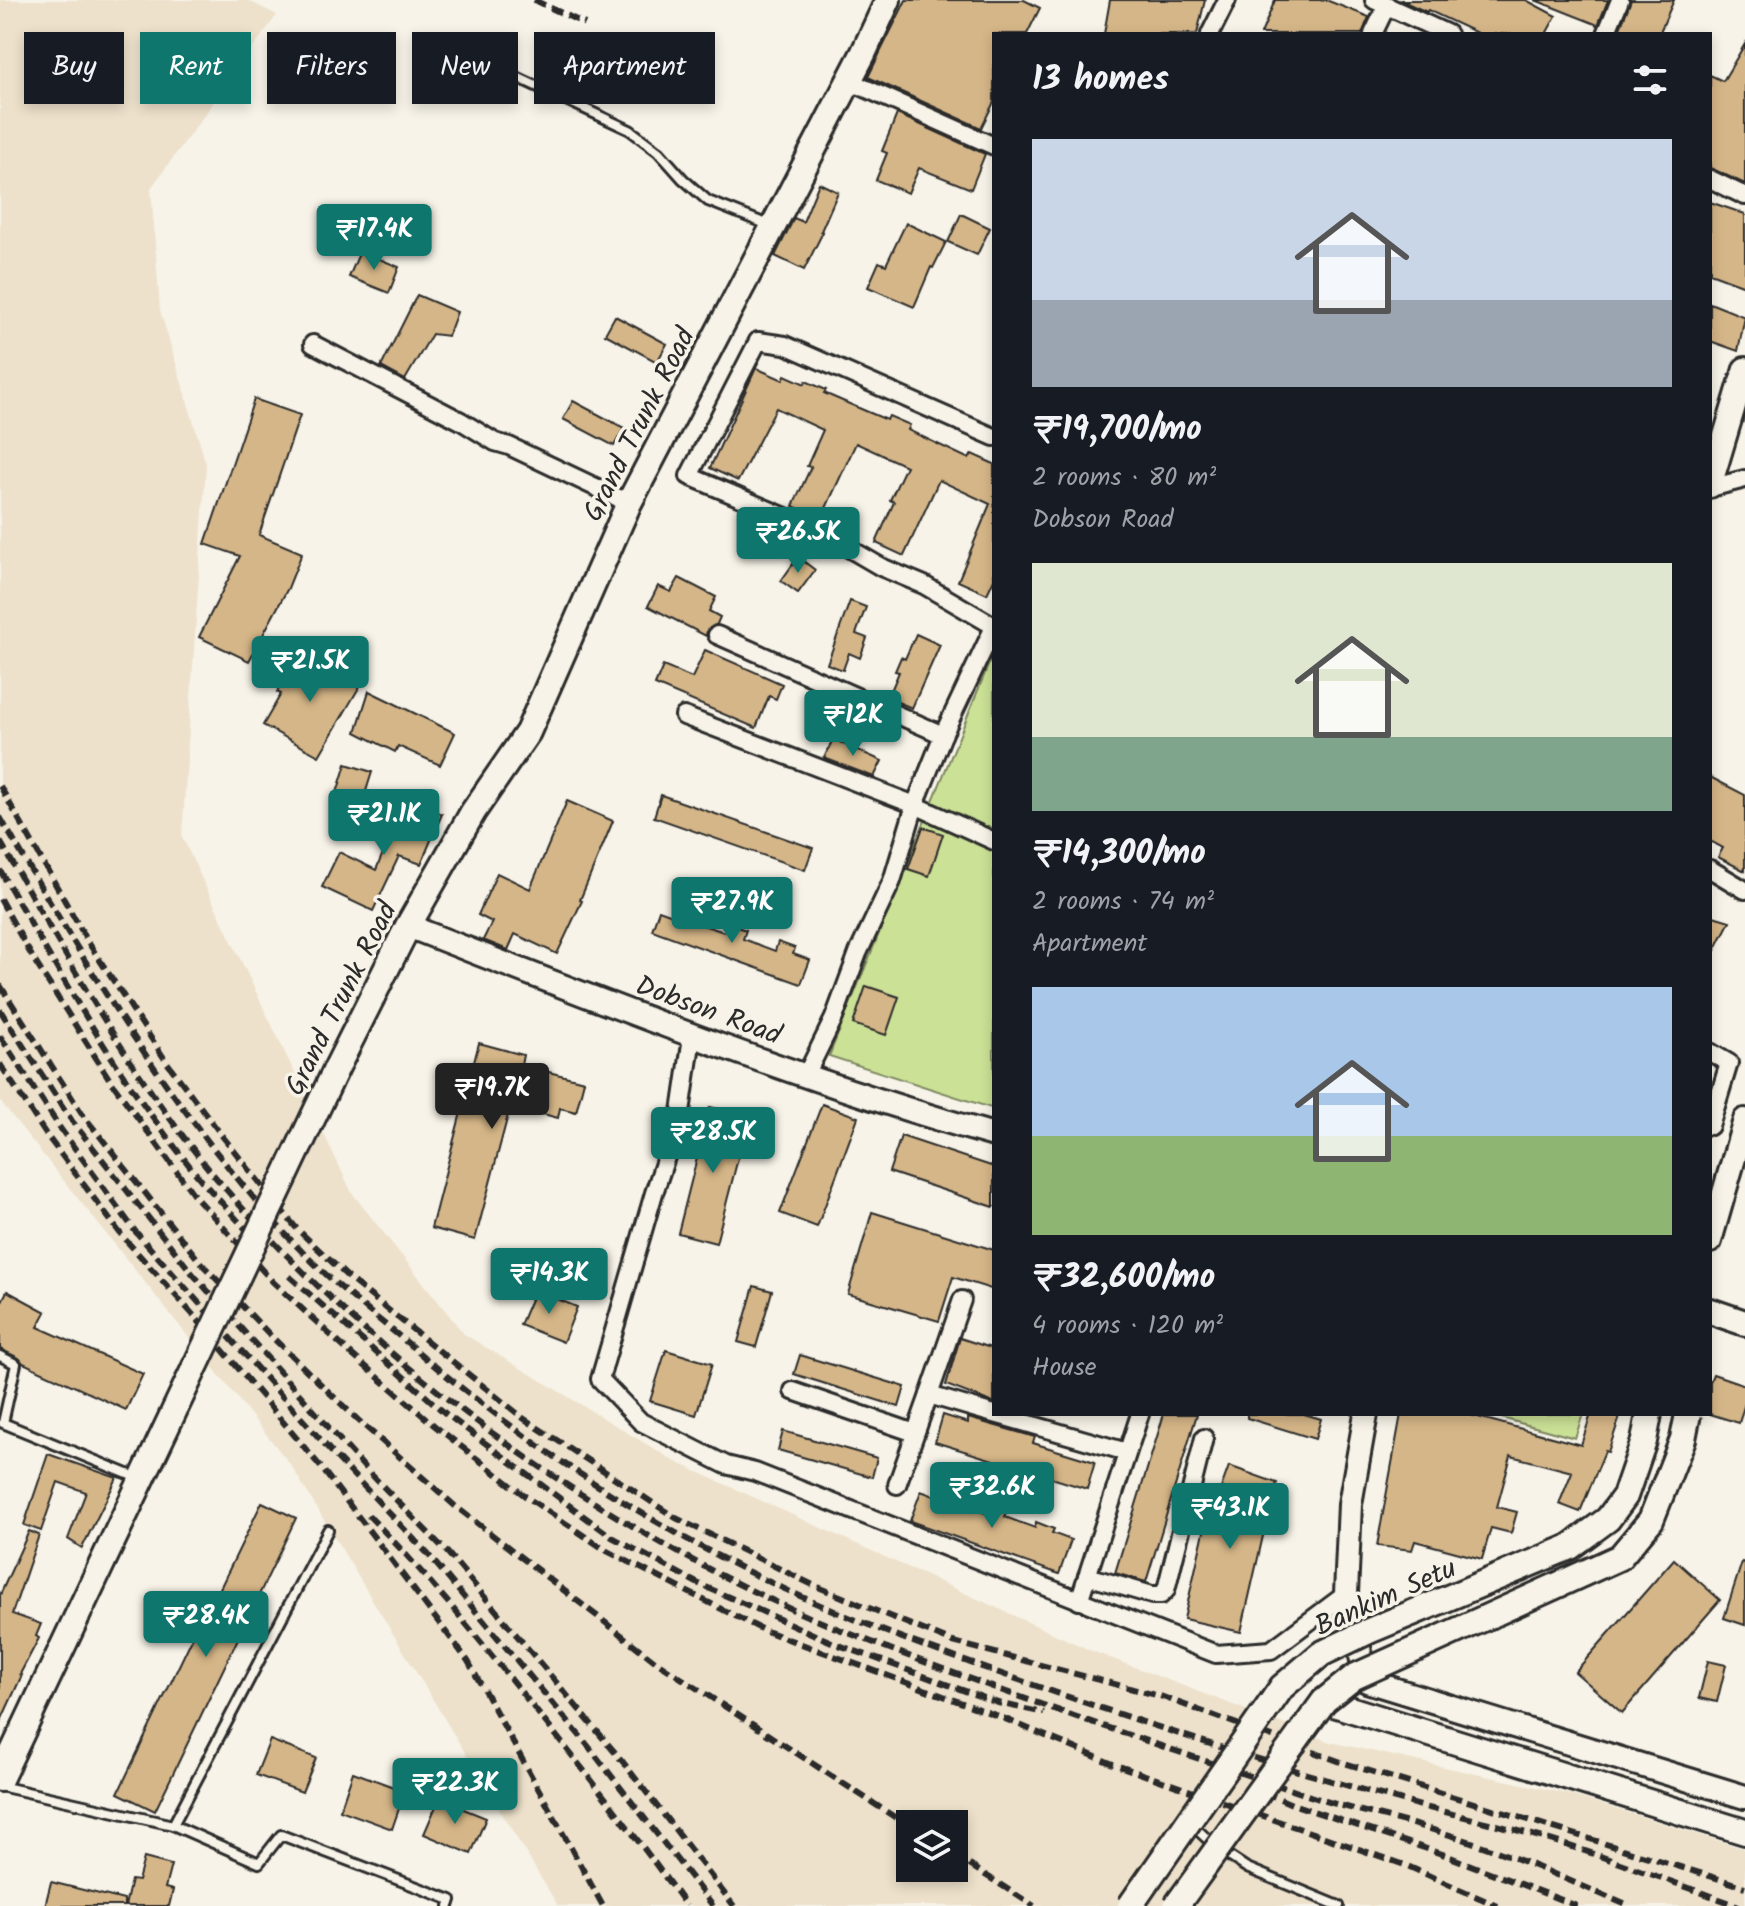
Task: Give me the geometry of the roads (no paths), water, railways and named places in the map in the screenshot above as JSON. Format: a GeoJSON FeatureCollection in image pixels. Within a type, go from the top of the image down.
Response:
{"type":"FeatureCollection","features":[{"type":"Feature","properties":{"kind":"main road","name":"Grand Trunk Road"},"geometry":{"type":"LineString","coordinates":[[0,1779],[336,1069],[408,926],[473,812],[528,732],[629,503],[888,0]]}},
{"type":"Feature","properties":{"kind":"main road"},"geometry":{"type":"LineString","coordinates":[[1712,1312],[1745,1323]]}},
{"type":"Feature","properties":{"kind":"main road","name":"Bankim Setu"},"geometry":{"type":"LineString","coordinates":[[1130,1906],[1282,1687],[1321,1654],[1570,1547],[1608,1519],[1625,1496],[1644,1441],[1649,1416]]}},
{"type":"Feature","properties":{"kind":"main road"},"geometry":{"type":"LineString","coordinates":[[1176,1906],[1324,1701],[1354,1677],[1620,1557],[1651,1520],[1683,1439],[1688,1416]]}},
{"type":"Feature","properties":{"kind":"main road"},"geometry":{"type":"LineString","coordinates":[[1324,1701],[1745,1832]]}},
{"type":"Feature","properties":{"kind":"street"},"geometry":{"type":"LineString","coordinates":[[1211,32],[1227,0]]}},
{"type":"Feature","properties":{"kind":"street"},"geometry":{"type":"LineString","coordinates":[[1607,32],[1620,0]]}},
{"type":"Feature","properties":{"kind":"street"},"geometry":{"type":"LineString","coordinates":[[1373,32],[1380,3],[1444,32]]}},
{"type":"Feature","properties":{"kind":"street"},"geometry":{"type":"LineString","coordinates":[[847,80],[992,145]]}},
{"type":"Feature","properties":{"kind":"street"},"geometry":{"type":"LineString","coordinates":[[1712,180],[1745,196]]}},
{"type":"Feature","properties":{"kind":"street"},"geometry":{"type":"LineString","coordinates":[[992,436],[785,345],[758,341],[689,476],[821,532],[881,567],[924,585],[992,625]]}},
{"type":"Feature","properties":{"kind":"street"},"geometry":{"type":"LineString","coordinates":[[313,344],[495,442],[629,503]]}},
{"type":"Feature","properties":{"kind":"street"},"geometry":{"type":"LineString","coordinates":[[1712,480],[1745,369]]}},
{"type":"Feature","properties":{"kind":"street"},"geometry":{"type":"LineString","coordinates":[[1712,487],[1745,479]]}},
{"type":"Feature","properties":{"kind":"street"},"geometry":{"type":"LineString","coordinates":[[806,1075],[834,1018],[858,953],[892,881],[915,805],[943,735],[992,630]]}},
{"type":"Feature","properties":{"kind":"street"},"geometry":{"type":"LineString","coordinates":[[717,635],[943,735]]}},
{"type":"Feature","properties":{"kind":"street"},"geometry":{"type":"LineString","coordinates":[[684,716],[915,805],[992,840]]}},
{"type":"Feature","properties":{"kind":"street"},"geometry":{"type":"LineString","coordinates":[[1712,870],[1745,890]]}},
{"type":"Feature","properties":{"kind":"street","name":"Dobson Road"},"geometry":{"type":"LineString","coordinates":[[408,926],[692,1037],[930,1117],[992,1134]]}},
{"type":"Feature","properties":{"kind":"street"},"geometry":{"type":"LineString","coordinates":[[692,1037],[681,1112],[600,1379],[641,1422],[726,1465],[755,1472],[1216,1654],[1271,1650],[1346,1594]]}},
{"type":"Feature","properties":{"kind":"street"},"geometry":{"type":"LineString","coordinates":[[1712,1053],[1729,1063],[1712,1119]]}},
{"type":"Feature","properties":{"kind":"street"},"geometry":{"type":"LineString","coordinates":[[1712,1234],[1745,1120]]}},
{"type":"Feature","properties":{"kind":"street"},"geometry":{"type":"LineString","coordinates":[[897,1485],[962,1300]]}},
{"type":"Feature","properties":{"kind":"street"},"geometry":{"type":"LineString","coordinates":[[793,1391],[915,1433]]}},
{"type":"Feature","properties":{"kind":"street"},"geometry":{"type":"LineString","coordinates":[[929,1395],[992,1413]]}},
{"type":"Feature","properties":{"kind":"street"},"geometry":{"type":"LineString","coordinates":[[1001,1416],[1127,1452]]}},
{"type":"Feature","properties":{"kind":"street"},"geometry":{"type":"LineString","coordinates":[[1079,1601],[1139,1416]]}},
{"type":"Feature","properties":{"kind":"street"},"geometry":{"type":"LineString","coordinates":[[1366,1416],[1350,1504],[1346,1594],[1367,1681],[1745,1797]]}},
{"type":"Feature","properties":{"kind":"street"},"geometry":{"type":"LineString","coordinates":[[1087,1576],[1152,1595],[1161,1595],[1166,1590],[1204,1438]]}},
{"type":"Feature","properties":{"kind":"lane"},"geometry":{"type":"LineString","coordinates":[[518,78],[630,130],[659,152],[708,201],[772,227]]}},
{"type":"Feature","properties":{"kind":"lane"},"geometry":{"type":"LineString","coordinates":[[0,1356],[16,1364],[3,1423],[140,1479]]}},
{"type":"Feature","properties":{"kind":"lane"},"geometry":{"type":"LineString","coordinates":[[173,1825],[328,1530]]}},
{"type":"Feature","properties":{"kind":"lane"},"geometry":{"type":"LineString","coordinates":[[0,1786],[173,1825],[259,1863],[281,1835],[451,1900],[449,1906]]}},
{"type":"Feature","properties":{"kind":"lane"},"geometry":{"type":"LineString","coordinates":[[1189,1822],[1218,1849],[1247,1868],[1339,1906]]}},
{"type":"Feature","properties":{"kind":"railway"},"geometry":{"type":"LineString","coordinates":[[534,0],[585,24]]}},
{"type":"Feature","properties":{"kind":"railway"},"geometry":{"type":"LineString","coordinates":[[0,786],[88,942],[166,1061],[297,1229],[351,1280],[523,1418],[676,1518],[813,1585],[953,1642],[1160,1696],[1341,1762],[1745,1887]]}},
{"type":"Feature","properties":{"kind":"railway"},"geometry":{"type":"LineString","coordinates":[[0,817],[133,1036],[207,1140],[290,1239],[333,1281],[483,1404],[558,1459],[636,1510],[755,1575],[830,1609],[947,1654],[1253,1757],[1580,1849],[1739,1906]]}},
{"type":"Feature","properties":{"kind":"railway"},"geometry":{"type":"LineString","coordinates":[[0,841],[126,1053],[212,1173],[276,1244],[346,1312],[422,1378],[502,1440],[586,1497],[672,1549],[759,1594],[846,1632],[1196,1758],[1329,1802],[1488,1848],[1629,1906]]}},
{"type":"Feature","properties":{"kind":"railway"},"geometry":{"type":"LineString","coordinates":[[0,870],[119,1069],[173,1145],[251,1235]]}},
{"type":"Feature","properties":{"kind":"railway"},"geometry":{"type":"LineString","coordinates":[[0,899],[34,960],[110,1080],[194,1195],[273,1282],[350,1353],[435,1426],[525,1496],[607,1551],[763,1630],[998,1716],[1113,1764],[1405,1865],[1498,1906]]}},
{"type":"Feature","properties":{"kind":"railway"},"geometry":{"type":"LineString","coordinates":[[0,985],[83,1115],[201,1263],[358,1420],[455,1506],[655,1661],[896,1818]]}},
{"type":"Feature","properties":{"kind":"railway"},"geometry":{"type":"LineString","coordinates":[[0,1010],[72,1121],[192,1273],[364,1467],[447,1552],[623,1762],[734,1906]]}},
{"type":"Feature","properties":{"kind":"railway"},"geometry":{"type":"LineString","coordinates":[[0,1036],[60,1128],[135,1231],[336,1457],[427,1553],[585,1742],[713,1906]]}},
{"type":"Feature","properties":{"kind":"railway"},"geometry":{"type":"LineString","coordinates":[[0,1064],[45,1133],[123,1237],[196,1318],[320,1466],[468,1661],[603,1906]]}},
{"type":"Feature","properties":{"kind":"railway"},"geometry":{"type":"LineString","coordinates":[[289,1276],[446,1414],[612,1537],[697,1583],[836,1644],[998,1703],[1044,1713]]}},
{"type":"Feature","properties":{"kind":"railway"},"geometry":{"type":"LineString","coordinates":[[368,1515],[491,1654],[610,1803],[686,1906]]}},
{"type":"Feature","properties":{"kind":"railway"},"geometry":{"type":"LineString","coordinates":[[1247,1785],[1292,1804],[1445,1855],[1577,1906]]}},
{"type":"Feature","properties":{"kind":"railway"},"geometry":{"type":"LineString","coordinates":[[968,1864],[1034,1906]]}}]}
